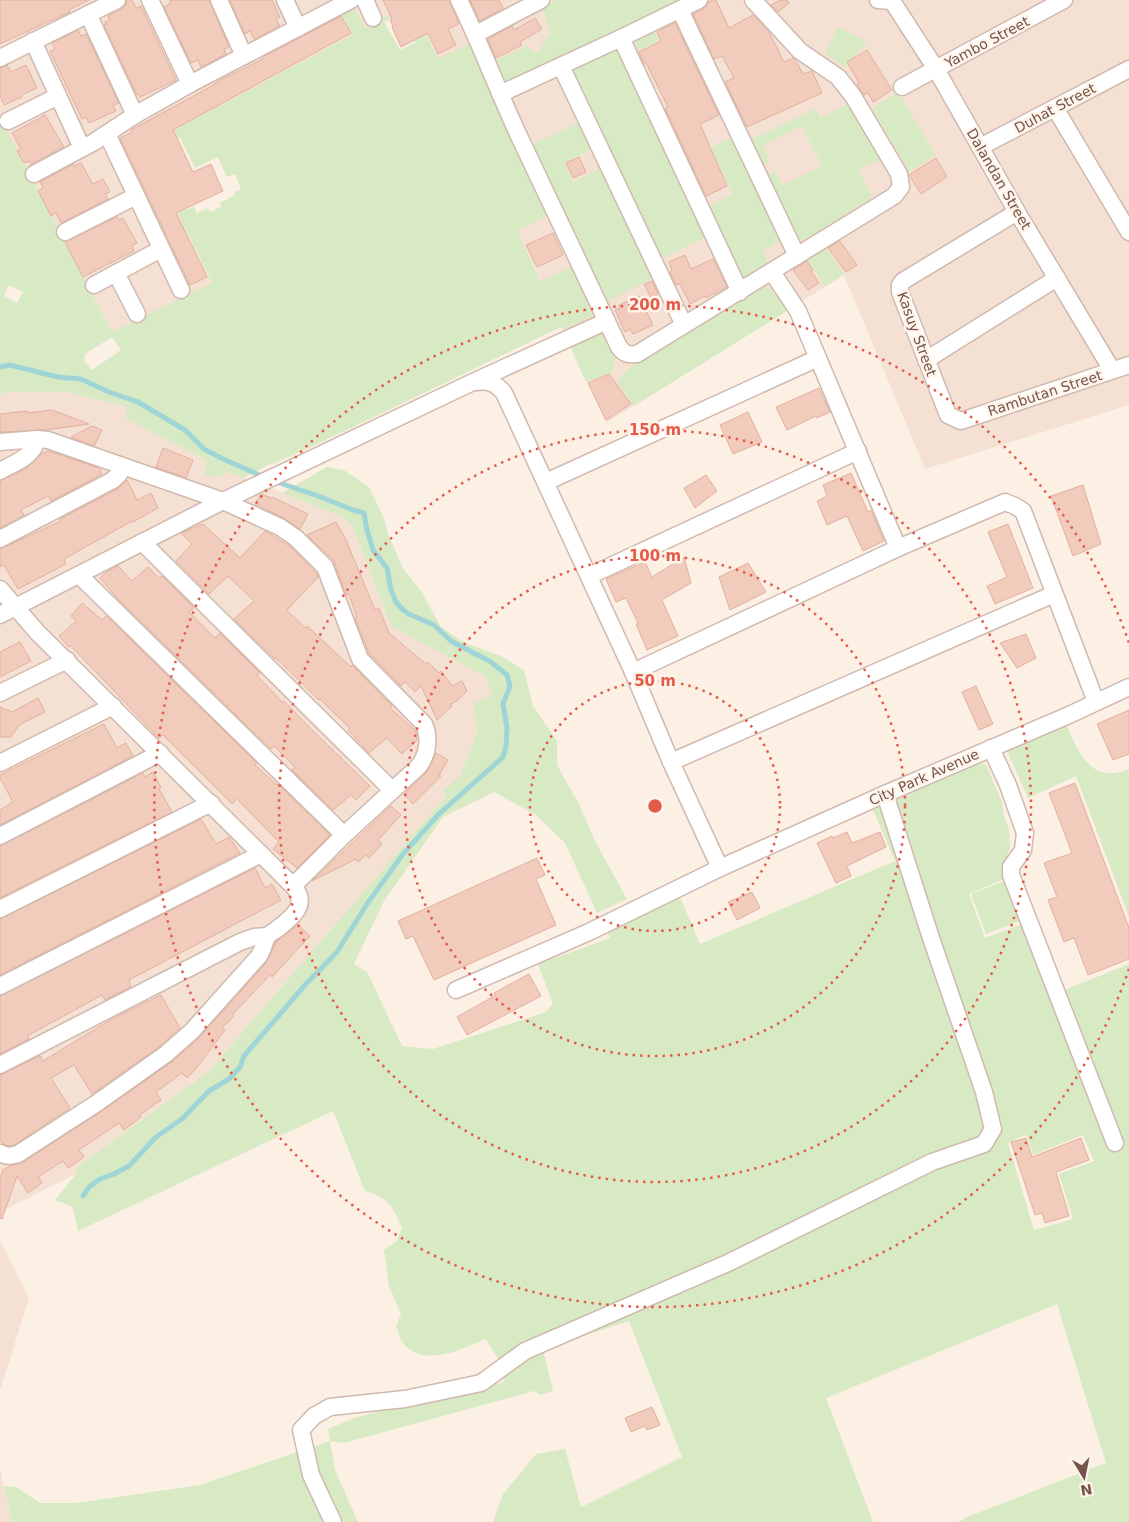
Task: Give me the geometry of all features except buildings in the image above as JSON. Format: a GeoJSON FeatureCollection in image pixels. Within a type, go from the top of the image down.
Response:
{"type":"FeatureCollection","features":[{"type":"Feature","properties":{"kind":"street"},"geometry":{"type":"LineString","coordinates":[[0,58],[117,0]]}},
{"type":"Feature","properties":{"kind":"street"},"geometry":{"type":"LineString","coordinates":[[150,0],[190,84]]}},
{"type":"Feature","properties":{"kind":"street"},"geometry":{"type":"LineString","coordinates":[[219,0],[244,56]]}},
{"type":"Feature","properties":{"kind":"street"},"geometry":{"type":"LineString","coordinates":[[285,0],[298,28]]}},
{"type":"Feature","properties":{"kind":"street"},"geometry":{"type":"LineString","coordinates":[[34,174],[107,134],[135,115],[190,84],[351,0]]}},
{"type":"Feature","properties":{"kind":"street"},"geometry":{"type":"LineString","coordinates":[[365,0],[373,18]]}},
{"type":"Feature","properties":{"kind":"street"},"geometry":{"type":"LineString","coordinates":[[459,0],[476,34],[500,94],[619,347],[626,354],[637,354],[740,292],[894,196],[901,187],[899,174],[845,84],[829,70],[800,51],[753,0]]}},
{"type":"Feature","properties":{"kind":"street"},"geometry":{"type":"LineString","coordinates":[[476,34],[541,0]]}},
{"type":"Feature","properties":{"kind":"street"},"geometry":{"type":"LineString","coordinates":[[500,94],[699,0]]}},
{"type":"Feature","properties":{"kind":"street","name":"Dalandan Street"},"geometry":{"type":"LineString","coordinates":[[888,0],[936,69],[1017,212],[1112,370]]}},
{"type":"Feature","properties":{"kind":"street","name":"Yambo Street"},"geometry":{"type":"LineString","coordinates":[[902,87],[1064,0]]}},
{"type":"Feature","properties":{"kind":"street"},"geometry":{"type":"LineString","coordinates":[[680,10],[797,256]]}},
{"type":"Feature","properties":{"kind":"street"},"geometry":{"type":"LineString","coordinates":[[88,14],[135,115]]}},
{"type":"Feature","properties":{"kind":"street"},"geometry":{"type":"LineString","coordinates":[[621,38],[740,292]]}},
{"type":"Feature","properties":{"kind":"street"},"geometry":{"type":"LineString","coordinates":[[33,41],[82,148]]}},
{"type":"Feature","properties":{"kind":"street"},"geometry":{"type":"LineString","coordinates":[[561,66],[684,325]]}},
{"type":"Feature","properties":{"kind":"street","name":"Duhat Street"},"geometry":{"type":"LineString","coordinates":[[980,147],[1129,69]]}},
{"type":"Feature","properties":{"kind":"street"},"geometry":{"type":"LineString","coordinates":[[8,122],[58,96]]}},
{"type":"Feature","properties":{"kind":"street"},"geometry":{"type":"LineString","coordinates":[[1055,108],[1129,232]]}},
{"type":"Feature","properties":{"kind":"street"},"geometry":{"type":"LineString","coordinates":[[107,134],[181,290]]}},
{"type":"Feature","properties":{"kind":"street"},"geometry":{"type":"LineString","coordinates":[[65,232],[136,196]]}},
{"type":"Feature","properties":{"kind":"street","name":"Kasuy Street"},"geometry":{"type":"LineString","coordinates":[[961,421],[948,415],[900,292],[900,286],[903,281],[1017,212]]}},
{"type":"Feature","properties":{"kind":"street"},"geometry":{"type":"LineString","coordinates":[[94,285],[162,249]]}},
{"type":"Feature","properties":{"kind":"street"},"geometry":{"type":"LineString","coordinates":[[772,272],[798,311],[898,548]]}},
{"type":"Feature","properties":{"kind":"street"},"geometry":{"type":"LineString","coordinates":[[116,273],[137,314]]}},
{"type":"Feature","properties":{"kind":"street"},"geometry":{"type":"LineString","coordinates":[[926,360],[1057,278]]}},
{"type":"Feature","properties":{"kind":"street"},"geometry":{"type":"LineString","coordinates":[[0,615],[223,501],[473,382],[607,321]]}},
{"type":"Feature","properties":{"kind":"street"},"geometry":{"type":"LineString","coordinates":[[546,482],[818,358]]}},
{"type":"Feature","properties":{"kind":"street","name":"Rambutan Street"},"geometry":{"type":"LineString","coordinates":[[961,421],[1129,365]]}},
{"type":"Feature","properties":{"kind":"street"},"geometry":{"type":"LineString","coordinates":[[473,382],[490,382],[504,393],[633,672],[671,762],[720,868]]}},
{"type":"Feature","properties":{"kind":"street"},"geometry":{"type":"LineString","coordinates":[[0,471],[27,455],[35,447],[37,439]]}},
{"type":"Feature","properties":{"kind":"street"},"geometry":{"type":"LineString","coordinates":[[0,442],[48,440],[223,501],[280,527],[296,538],[321,561],[331,579],[360,659],[424,724],[427,741],[426,752],[422,762],[415,770],[344,835],[293,886]]}},
{"type":"Feature","properties":{"kind":"street"},"geometry":{"type":"LineString","coordinates":[[589,576],[858,451]]}},
{"type":"Feature","properties":{"kind":"street"},"geometry":{"type":"LineString","coordinates":[[0,539],[113,480],[123,467]]}},
{"type":"Feature","properties":{"kind":"street"},"geometry":{"type":"LineString","coordinates":[[633,672],[898,548],[1005,502],[1024,511],[1096,702]]}},
{"type":"Feature","properties":{"kind":"street"},"geometry":{"type":"LineString","coordinates":[[142,542],[392,790]]}},
{"type":"Feature","properties":{"kind":"street"},"geometry":{"type":"LineString","coordinates":[[79,575],[344,835]]}},
{"type":"Feature","properties":{"kind":"street"},"geometry":{"type":"LineString","coordinates":[[0,589],[37,632],[293,886],[299,895],[300,904],[289,919],[267,936],[254,937],[240,942],[0,1065]]}},
{"type":"Feature","properties":{"kind":"street"},"geometry":{"type":"LineString","coordinates":[[671,762],[1054,594]]}},
{"type":"Feature","properties":{"kind":"street"},"geometry":{"type":"LineString","coordinates":[[0,692],[67,660]]}},
{"type":"Feature","properties":{"kind":"street","name":"City Park Avenue"},"geometry":{"type":"LineString","coordinates":[[456,990],[589,932],[720,868],[1129,687]]}},
{"type":"Feature","properties":{"kind":"street"},"geometry":{"type":"LineString","coordinates":[[0,762],[113,706]]}},
{"type":"Feature","properties":{"kind":"street"},"geometry":{"type":"LineString","coordinates":[[991,748],[1008,785],[1026,833],[1024,850],[1011,867],[1011,875],[1115,1143]]}},
{"type":"Feature","properties":{"kind":"street"},"geometry":{"type":"LineString","coordinates":[[0,836],[160,753]]}},
{"type":"Feature","properties":{"kind":"street"},"geometry":{"type":"LineString","coordinates":[[333,1522],[311,1475],[302,1430],[314,1416],[330,1407],[405,1399],[481,1383],[525,1351],[730,1262],[932,1162],[984,1144],[993,1129],[984,1092],[931,938],[885,794]]}},
{"type":"Feature","properties":{"kind":"street"},"geometry":{"type":"LineString","coordinates":[[0,909],[211,803]]}},
{"type":"Feature","properties":{"kind":"street"},"geometry":{"type":"LineString","coordinates":[[0,986],[261,854]]}},
{"type":"Feature","properties":{"kind":"street"},"geometry":{"type":"LineString","coordinates":[[0,1153],[5,1156],[18,1154],[97,1103],[166,1054],[192,1031],[259,956],[267,936]]}},
{"type":"Feature","properties":{"kind":"shaded area"},"geometry":{"type":"Polygon","coordinates":[[[0,0],[1129,0],[1129,405],[925,469],[844,275],[606,423],[412,3],[146,146],[212,283],[112,332],[0,118],[0,0]]]}},
{"type":"Feature","properties":{"kind":"shaded area"},"geometry":{"type":"Polygon","coordinates":[[[7,392],[67,392],[127,407],[125,418],[206,460],[216,477],[230,472],[343,517],[351,525],[357,537],[391,626],[486,677],[492,696],[474,703],[477,732],[460,776],[443,790],[447,795],[208,1072],[77,1167],[76,1174],[0,1212],[0,395],[7,392]]]}},
{"type":"Feature","properties":{"kind":"shaded area"},"geometry":{"type":"Polygon","coordinates":[[[0,1240],[29,1298],[0,1391],[0,1240]]]}},
{"type":"Feature","properties":{"kind":"shaded area"},"geometry":{"type":"Polygon","coordinates":[[[0,1468],[12,1522],[0,1522],[0,1468]]]}},
{"type":"Feature","properties":{"kind":"green space"},"geometry":{"type":"Polygon","coordinates":[[[557,0],[685,0],[506,83],[495,61],[526,46],[535,53],[538,52],[551,32],[541,7],[557,0]]]}},
{"type":"Feature","properties":{"kind":"green space"},"geometry":{"type":"Polygon","coordinates":[[[412,3],[438,59],[469,44],[479,58],[550,215],[517,230],[540,281],[573,266],[596,314],[563,330],[561,327],[243,478],[230,472],[216,477],[205,475],[206,460],[125,418],[127,407],[67,392],[7,392],[0,395],[0,118],[112,332],[212,283],[145,146],[352,35],[341,13],[349,10],[356,11],[365,28],[412,3]],[[401,13],[384,22],[400,50],[415,43],[401,13]],[[180,137],[157,149],[186,210],[194,207],[197,213],[208,208],[210,212],[221,207],[220,203],[235,195],[234,192],[241,189],[235,174],[227,177],[218,157],[195,168],[180,137]],[[9,285],[4,296],[17,303],[23,292],[9,285]],[[112,337],[85,354],[84,361],[92,370],[121,350],[112,337]]]}},
{"type":"Feature","properties":{"kind":"green space"},"geometry":{"type":"Polygon","coordinates":[[[838,27],[867,42],[847,62],[848,64],[845,68],[825,54],[838,27]]]}},
{"type":"Feature","properties":{"kind":"green space"},"geometry":{"type":"Polygon","coordinates":[[[653,29],[659,41],[638,51],[633,40],[653,29]]]}},
{"type":"Feature","properties":{"kind":"green space"},"geometry":{"type":"Polygon","coordinates":[[[617,48],[708,236],[658,260],[571,69],[617,48]]]}},
{"type":"Feature","properties":{"kind":"green space"},"geometry":{"type":"Polygon","coordinates":[[[898,92],[936,155],[909,171],[872,108],[898,92]]]}},
{"type":"Feature","properties":{"kind":"green space"},"geometry":{"type":"Polygon","coordinates":[[[851,103],[883,159],[858,170],[873,197],[806,239],[799,240],[767,176],[775,171],[783,185],[822,166],[802,126],[763,145],[770,161],[763,165],[751,139],[816,109],[820,118],[851,103]]]}},
{"type":"Feature","properties":{"kind":"green space"},"geometry":{"type":"Polygon","coordinates":[[[582,121],[595,148],[564,163],[573,182],[603,167],[654,278],[606,302],[533,144],[582,121]]]}},
{"type":"Feature","properties":{"kind":"green space"},"geometry":{"type":"Polygon","coordinates":[[[734,137],[782,239],[763,252],[769,264],[748,277],[744,277],[740,273],[709,206],[732,194],[711,147],[734,137]]]}},
{"type":"Feature","properties":{"kind":"green space"},"geometry":{"type":"Polygon","coordinates":[[[825,246],[844,275],[825,286],[806,258],[825,246]]]}},
{"type":"Feature","properties":{"kind":"green space"},"geometry":{"type":"Polygon","coordinates":[[[761,286],[771,289],[787,311],[634,406],[618,383],[627,370],[761,286]]]}},
{"type":"Feature","properties":{"kind":"green space"},"geometry":{"type":"Polygon","coordinates":[[[602,329],[616,359],[612,372],[586,382],[569,344],[602,329]]]}},
{"type":"Feature","properties":{"kind":"green space"},"geometry":{"type":"Polygon","coordinates":[[[327,467],[344,470],[369,487],[404,570],[421,591],[441,627],[465,643],[501,656],[524,670],[533,706],[557,741],[557,765],[579,804],[595,841],[627,899],[597,913],[565,843],[536,815],[494,792],[443,817],[384,901],[354,964],[367,972],[402,1046],[433,1049],[546,1012],[553,1004],[538,964],[611,938],[607,933],[680,897],[700,944],[895,861],[873,810],[978,763],[984,764],[987,767],[1002,802],[1004,816],[1009,829],[1010,847],[1006,861],[1007,878],[969,894],[985,938],[1022,924],[1062,991],[1129,964],[1129,1522],[958,1522],[1106,1463],[1057,1304],[826,1398],[873,1522],[493,1522],[503,1494],[536,1454],[565,1449],[581,1507],[682,1457],[629,1321],[543,1349],[553,1391],[541,1395],[534,1391],[344,1443],[330,1441],[328,1429],[354,1418],[407,1404],[450,1399],[504,1382],[498,1359],[486,1339],[455,1352],[432,1356],[412,1351],[403,1343],[396,1326],[401,1314],[389,1286],[384,1250],[396,1242],[402,1228],[389,1204],[379,1196],[365,1191],[333,1111],[78,1231],[73,1207],[55,1200],[76,1174],[77,1167],[208,1072],[447,795],[443,790],[460,776],[477,732],[474,703],[492,696],[486,677],[391,626],[357,537],[351,525],[343,517],[282,493],[327,467]],[[1027,1135],[1008,1143],[1034,1230],[1073,1219],[1059,1174],[1094,1161],[1083,1135],[1033,1155],[1027,1135]]]}},
{"type":"Feature","properties":{"kind":"green space"},"geometry":{"type":"Polygon","coordinates":[[[1066,724],[1082,755],[1096,769],[1105,773],[1116,773],[1129,769],[1129,917],[1076,776],[1028,798],[1007,751],[1066,724]]]}},
{"type":"Feature","properties":{"kind":"green space"},"geometry":{"type":"Polygon","coordinates":[[[1005,881],[1020,921],[986,934],[971,894],[1005,881]]]}},
{"type":"Feature","properties":{"kind":"green space"},"geometry":{"type":"Polygon","coordinates":[[[330,1441],[335,1470],[358,1522],[12,1522],[4,1486],[16,1487],[40,1503],[76,1503],[200,1485],[330,1441]]]}},
{"type":"Feature","properties":{"kind":"waterway"},"geometry":{"type":"LineString","coordinates":[[0,367],[10,365],[58,377],[81,379],[109,392],[138,402],[185,430],[204,449],[264,477]]}},
{"type":"Feature","properties":{"kind":"waterway"},"geometry":{"type":"LineString","coordinates":[[83,1196],[89,1187],[100,1179],[129,1166],[156,1137],[182,1119],[209,1091],[229,1079],[240,1067],[244,1056],[305,985],[337,952],[367,904],[403,854],[439,814],[503,757],[506,747],[507,728],[503,704],[510,686],[507,675],[491,662],[451,641],[434,625],[402,609],[396,602],[391,590],[387,568],[373,550],[364,513],[274,481]]}}]}
